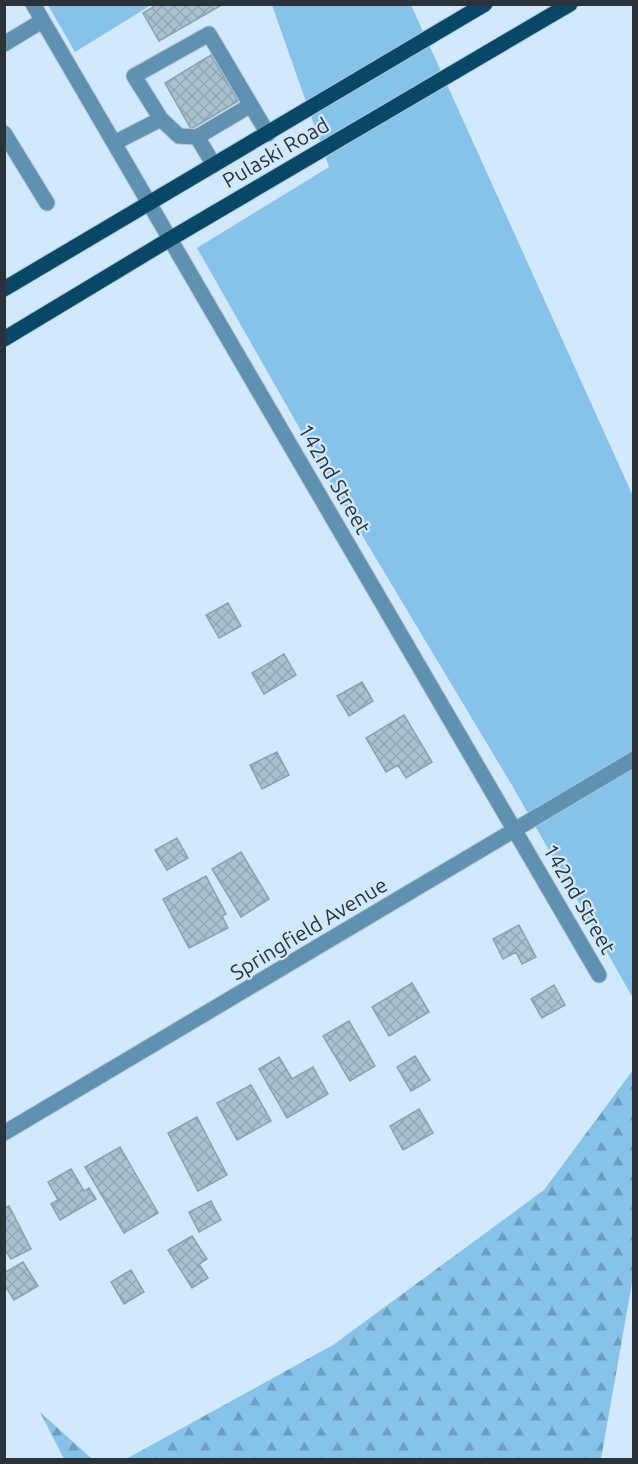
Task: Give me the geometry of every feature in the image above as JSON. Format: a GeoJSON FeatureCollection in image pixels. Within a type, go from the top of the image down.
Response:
{"type":"FeatureCollection","features":[{"type":"Feature","properties":{"kind":"main road","name":"Pulaski Road"},"geometry":{"type":"LineString","coordinates":[[4,289],[268,134],[468,9],[485,4]]}},
{"type":"Feature","properties":{"kind":"main road","name":"Pulaski Road"},"geometry":{"type":"LineString","coordinates":[[4,339],[570,4]]}},
{"type":"Feature","properties":{"kind":"street","name":"142nd Street"},"geometry":{"type":"LineString","coordinates":[[33,4],[599,975]]}},
{"type":"Feature","properties":{"kind":"street"},"geometry":{"type":"LineString","coordinates":[[4,44],[42,21]]}},
{"type":"Feature","properties":{"kind":"street"},"geometry":{"type":"LineString","coordinates":[[251,105],[197,137],[180,136],[161,119],[134,76],[209,34],[251,105],[268,134]]}},
{"type":"Feature","properties":{"kind":"street"},"geometry":{"type":"LineString","coordinates":[[114,143],[161,119]]}},
{"type":"Feature","properties":{"kind":"street"},"geometry":{"type":"LineString","coordinates":[[4,133],[47,203]]}},
{"type":"Feature","properties":{"kind":"street"},"geometry":{"type":"LineString","coordinates":[[197,137],[214,165]]}},
{"type":"Feature","properties":{"kind":"street","name":"Springfield Avenue"},"geometry":{"type":"LineString","coordinates":[[4,1133],[633,759]]}},
{"type":"Feature","properties":{"kind":"green space"},"geometry":{"type":"Polygon","coordinates":[[[48,5],[151,5],[75,52],[48,5]]]}},
{"type":"Feature","properties":{"kind":"green space"},"geometry":{"type":"Polygon","coordinates":[[[272,5],[411,5],[633,496],[633,998],[513,787],[329,480],[197,248],[329,167],[272,5]]]}},
{"type":"Feature","properties":{"kind":"green space"},"geometry":{"type":"Polygon","coordinates":[[[633,1070],[633,1277],[601,1459],[126,1459],[333,1345],[544,1190],[633,1070]]]}},
{"type":"Feature","properties":{"kind":"green space"},"geometry":{"type":"Polygon","coordinates":[[[40,1412],[92,1459],[64,1459],[40,1412]]]}},
{"type":"Feature","properties":{"kind":"building"},"geometry":{"type":"Polygon","coordinates":[[[158,4],[219,4],[220,6],[159,41],[143,13],[158,4]]]}},
{"type":"Feature","properties":{"kind":"building"},"geometry":{"type":"Polygon","coordinates":[[[211,55],[238,101],[191,129],[165,83],[211,55]]]}},
{"type":"Feature","properties":{"kind":"building"},"geometry":{"type":"Polygon","coordinates":[[[228,603],[241,626],[219,638],[206,615],[228,603]]]}},
{"type":"Feature","properties":{"kind":"building"},"geometry":{"type":"Polygon","coordinates":[[[284,654],[296,675],[264,694],[252,673],[284,654]]]}},
{"type":"Feature","properties":{"kind":"building"},"geometry":{"type":"Polygon","coordinates":[[[362,682],[373,701],[349,716],[337,696],[362,682]]]}},
{"type":"Feature","properties":{"kind":"building"},"geometry":{"type":"Polygon","coordinates":[[[404,715],[432,762],[406,778],[398,765],[386,772],[366,738],[404,715]]]}},
{"type":"Feature","properties":{"kind":"building"},"geometry":{"type":"Polygon","coordinates":[[[277,752],[289,775],[262,789],[250,765],[277,752]]]}},
{"type":"Feature","properties":{"kind":"building"},"geometry":{"type":"Polygon","coordinates":[[[177,838],[188,858],[167,870],[155,850],[177,838]]]}},
{"type":"Feature","properties":{"kind":"building"},"geometry":{"type":"Polygon","coordinates":[[[241,852],[269,899],[241,917],[212,869],[241,852]]]}},
{"type":"Feature","properties":{"kind":"building"},"geometry":{"type":"Polygon","coordinates":[[[206,876],[226,914],[222,916],[228,928],[189,948],[163,899],[206,876]]]}},
{"type":"Feature","properties":{"kind":"building"},"geometry":{"type":"Polygon","coordinates":[[[519,925],[536,957],[522,964],[516,952],[503,959],[493,939],[519,925]]]}},
{"type":"Feature","properties":{"kind":"building"},"geometry":{"type":"Polygon","coordinates":[[[412,983],[429,1012],[389,1036],[372,1007],[412,983]]]}},
{"type":"Feature","properties":{"kind":"building"},"geometry":{"type":"Polygon","coordinates":[[[554,985],[565,1005],[542,1018],[531,999],[554,985]]]}},
{"type":"Feature","properties":{"kind":"building"},"geometry":{"type":"Polygon","coordinates":[[[349,1021],[375,1066],[350,1081],[323,1036],[349,1021]]]}},
{"type":"Feature","properties":{"kind":"building"},"geometry":{"type":"Polygon","coordinates":[[[415,1056],[430,1080],[411,1091],[397,1067],[415,1056]]]}},
{"type":"Feature","properties":{"kind":"building"},"geometry":{"type":"Polygon","coordinates":[[[279,1057],[292,1079],[313,1067],[328,1094],[287,1118],[259,1069],[279,1057]]]}},
{"type":"Feature","properties":{"kind":"building"},"geometry":{"type":"Polygon","coordinates":[[[251,1085],[271,1121],[237,1140],[217,1103],[251,1085]]]}},
{"type":"Feature","properties":{"kind":"building"},"geometry":{"type":"Polygon","coordinates":[[[419,1109],[433,1133],[403,1150],[390,1126],[419,1109]]]}},
{"type":"Feature","properties":{"kind":"building"},"geometry":{"type":"Polygon","coordinates":[[[197,1117],[227,1175],[198,1191],[168,1133],[197,1117]]]}},
{"type":"Feature","properties":{"kind":"building"},"geometry":{"type":"Polygon","coordinates":[[[120,1147],[158,1213],[124,1233],[85,1167],[120,1147]]]}},
{"type":"Feature","properties":{"kind":"building"},"geometry":{"type":"Polygon","coordinates":[[[71,1169],[84,1191],[89,1188],[96,1199],[60,1220],[51,1204],[58,1200],[48,1182],[71,1169]]]}},
{"type":"Feature","properties":{"kind":"building"},"geometry":{"type":"Polygon","coordinates":[[[211,1201],[221,1220],[199,1232],[189,1212],[211,1201]]]}},
{"type":"Feature","properties":{"kind":"building"},"geometry":{"type":"Polygon","coordinates":[[[9,1206],[31,1249],[11,1259],[4,1248],[4,1208],[9,1206]]]}},
{"type":"Feature","properties":{"kind":"building"},"geometry":{"type":"Polygon","coordinates":[[[192,1236],[207,1259],[199,1264],[208,1278],[192,1288],[168,1250],[192,1236]]]}},
{"type":"Feature","properties":{"kind":"building"},"geometry":{"type":"Polygon","coordinates":[[[23,1262],[38,1286],[14,1300],[4,1284],[4,1273],[23,1262]]]}},
{"type":"Feature","properties":{"kind":"building"},"geometry":{"type":"Polygon","coordinates":[[[131,1270],[144,1292],[124,1304],[111,1282],[131,1270]]]}}]}
